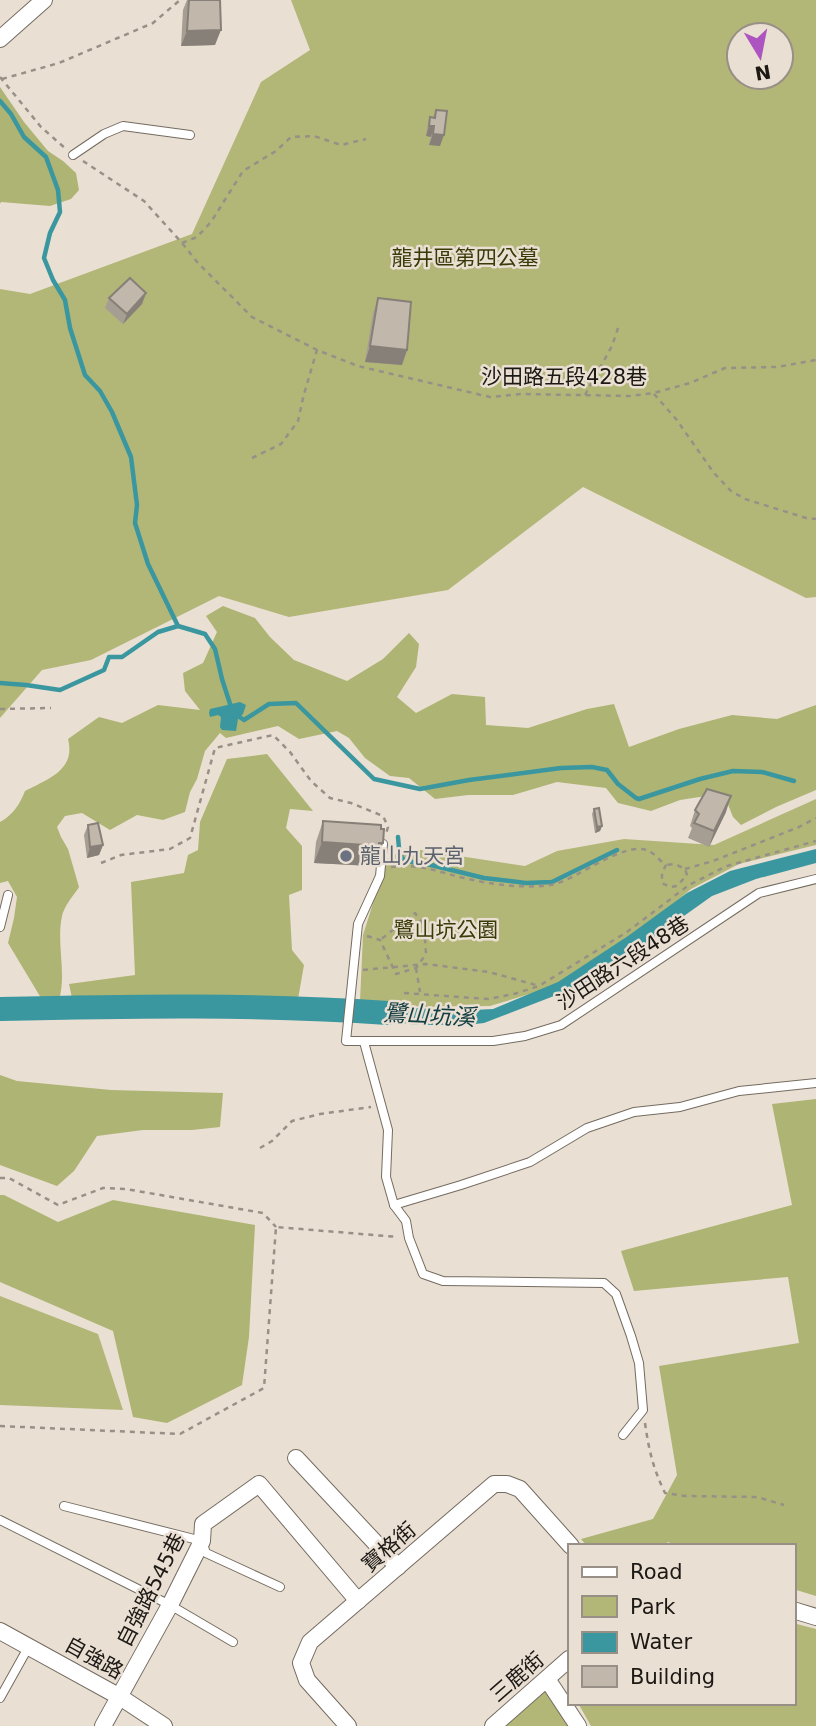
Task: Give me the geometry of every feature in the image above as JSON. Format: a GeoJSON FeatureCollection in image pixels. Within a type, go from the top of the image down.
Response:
{"type":"FeatureCollection","features":[{"type":"Feature","properties":{"kind":"street"},"geometry":{"type":"LineString","coordinates":[[0,39],[44,0]]}},
{"type":"Feature","properties":{"kind":"street"},"geometry":{"type":"LineString","coordinates":[[296,1458],[398,1567]]}},
{"type":"Feature","properties":{"kind":"street","name":"自強路545巷"},"geometry":{"type":"LineString","coordinates":[[103,1726],[202,1541],[203,1524],[259,1484],[358,1601]]}},
{"type":"Feature","properties":{"kind":"street","name":"寶格街"},"geometry":{"type":"LineString","coordinates":[[348,1726],[307,1681],[301,1663],[310,1642],[494,1484],[507,1484],[520,1489],[569,1544]]}},
{"type":"Feature","properties":{"kind":"street"},"geometry":{"type":"LineString","coordinates":[[795,1611],[816,1617]]}},
{"type":"Feature","properties":{"kind":"street","name":"自強路"},"geometry":{"type":"LineString","coordinates":[[0,1631],[120,1697],[164,1726]]}},
{"type":"Feature","properties":{"kind":"street","name":"三鹿街"},"geometry":{"type":"LineString","coordinates":[[493,1726],[568,1660]]}},
{"type":"Feature","properties":{"kind":"street"},"geometry":{"type":"LineString","coordinates":[[547,1679],[578,1726]]}},
{"type":"Feature","properties":{"kind":"lane"},"geometry":{"type":"LineString","coordinates":[[73,155],[104,134],[123,126],[190,135]]}},
{"type":"Feature","properties":{"kind":"lane","name":"沙田路六段48巷"},"geometry":{"type":"LineString","coordinates":[[383,844],[380,876],[358,924],[346,1041],[493,1041],[526,1036],[561,1025],[759,893],[816,879]]}},
{"type":"Feature","properties":{"kind":"lane"},"geometry":{"type":"LineString","coordinates":[[0,927],[8,895]]}},
{"type":"Feature","properties":{"kind":"lane"},"geometry":{"type":"LineString","coordinates":[[363,1042],[388,1130],[386,1177],[394,1205],[406,1221],[408,1238],[423,1274],[443,1282],[604,1283],[616,1294],[639,1363],[643,1410],[623,1435]]}},
{"type":"Feature","properties":{"kind":"lane"},"geometry":{"type":"LineString","coordinates":[[394,1205],[530,1162],[587,1128],[634,1112],[680,1107],[739,1091],[816,1083]]}},
{"type":"Feature","properties":{"kind":"lane"},"geometry":{"type":"LineString","coordinates":[[64,1506],[202,1541],[206,1553],[280,1587]]}},
{"type":"Feature","properties":{"kind":"lane"},"geometry":{"type":"LineString","coordinates":[[0,1521],[170,1605],[233,1642]]}},
{"type":"Feature","properties":{"kind":"lane"},"geometry":{"type":"LineString","coordinates":[[0,1698],[29,1646]]}},
{"type":"Feature","properties":{"kind":"path"},"geometry":{"type":"LineString","coordinates":[[1,78],[59,63],[153,23],[180,0]]}},
{"type":"Feature","properties":{"kind":"path","name":"沙田路五段428巷"},"geometry":{"type":"LineString","coordinates":[[1,78],[41,127],[73,155],[144,201],[198,264],[252,317],[317,350],[358,366],[490,397],[523,394],[630,396],[654,394],[725,368],[777,367],[816,360]]}},
{"type":"Feature","properties":{"kind":"path"},"geometry":{"type":"LineString","coordinates":[[182,243],[197,237],[211,222],[243,171],[276,151],[291,137],[314,136],[341,145],[366,139]]}},
{"type":"Feature","properties":{"kind":"path"},"geometry":{"type":"LineString","coordinates":[[584,395],[612,346],[618,328]]}},
{"type":"Feature","properties":{"kind":"path"},"geometry":{"type":"LineString","coordinates":[[252,458],[281,444],[298,421],[317,350]]}},
{"type":"Feature","properties":{"kind":"path"},"geometry":{"type":"LineString","coordinates":[[654,394],[676,419],[714,473],[731,491],[745,499],[816,519]]}},
{"type":"Feature","properties":{"kind":"path"},"geometry":{"type":"LineString","coordinates":[[0,709],[51,708]]}},
{"type":"Feature","properties":{"kind":"path"},"geometry":{"type":"LineString","coordinates":[[101,863],[121,855],[170,849],[190,838],[215,747],[273,735],[290,752],[311,781],[330,798],[383,816],[388,827],[383,844]]}},
{"type":"Feature","properties":{"kind":"path"},"geometry":{"type":"LineString","coordinates":[[381,869],[406,865],[527,887],[553,885],[631,849],[647,850],[666,865],[675,864],[685,869],[713,861],[816,818]]}},
{"type":"Feature","properties":{"kind":"path"},"geometry":{"type":"LineString","coordinates":[[404,993],[488,999],[539,986],[627,932],[686,887],[727,866],[816,841]]}},
{"type":"Feature","properties":{"kind":"path"},"geometry":{"type":"LineString","coordinates":[[666,865],[662,873],[662,883],[670,887],[677,886],[687,875],[685,869]]}},
{"type":"Feature","properties":{"kind":"path"},"geometry":{"type":"LineString","coordinates":[[682,881],[686,887]]}},
{"type":"Feature","properties":{"kind":"path"},"geometry":{"type":"LineString","coordinates":[[357,933],[380,940],[396,974],[416,968],[426,954],[424,925],[415,912],[380,940]]}},
{"type":"Feature","properties":{"kind":"path"},"geometry":{"type":"LineString","coordinates":[[353,971],[426,964],[489,972],[539,986]]}},
{"type":"Feature","properties":{"kind":"path"},"geometry":{"type":"LineString","coordinates":[[416,968],[420,994]]}},
{"type":"Feature","properties":{"kind":"path"},"geometry":{"type":"LineString","coordinates":[[260,1148],[272,1141],[292,1121],[320,1114],[382,1106]]}},
{"type":"Feature","properties":{"kind":"path"},"geometry":{"type":"LineString","coordinates":[[0,1178],[9,1178],[58,1205],[103,1188],[125,1189],[263,1213],[276,1227],[408,1238]]}},
{"type":"Feature","properties":{"kind":"path"},"geometry":{"type":"LineString","coordinates":[[0,1426],[180,1434],[264,1388],[276,1227]]}},
{"type":"Feature","properties":{"kind":"path"},"geometry":{"type":"LineString","coordinates":[[642,1402],[654,1471],[665,1493],[685,1496],[757,1497],[784,1504]]}},
{"type":"Feature","properties":{"kind":"green space","name":"龍井區第四公墓"},"geometry":{"type":"Polygon","coordinates":[[[291,0],[816,0],[816,597],[806,598],[583,487],[448,590],[289,617],[219,596],[91,660],[42,670],[0,718],[0,289],[30,294],[192,234],[261,82],[310,50],[291,0]]]}},
{"type":"Feature","properties":{"kind":"green space"},"geometry":{"type":"Polygon","coordinates":[[[0,87],[48,151],[76,173],[79,190],[71,199],[50,206],[0,204],[0,87]]]}},
{"type":"Feature","properties":{"kind":"green space"},"geometry":{"type":"Polygon","coordinates":[[[223,606],[255,618],[294,660],[347,681],[383,659],[409,633],[419,644],[416,667],[397,697],[416,713],[452,694],[485,697],[486,725],[528,728],[587,709],[614,704],[629,747],[679,729],[732,715],[777,719],[816,705],[816,790],[741,825],[733,817],[727,802],[706,796],[680,800],[651,811],[618,803],[606,788],[557,782],[513,795],[468,795],[435,799],[409,778],[390,776],[365,758],[349,738],[337,731],[299,739],[278,726],[226,738],[220,733],[205,751],[185,812],[163,820],[137,815],[110,830],[82,813],[65,816],[57,827],[68,849],[79,887],[67,905],[60,927],[62,979],[59,1000],[41,998],[8,943],[17,897],[8,881],[0,883],[0,822],[16,809],[25,791],[43,782],[64,766],[68,759],[68,739],[99,717],[122,723],[158,705],[200,710],[185,691],[183,673],[203,663],[217,632],[206,616],[223,606]]]}},
{"type":"Feature","properties":{"kind":"green space"},"geometry":{"type":"Polygon","coordinates":[[[267,754],[313,811],[290,809],[286,828],[302,846],[302,890],[289,895],[292,950],[304,965],[298,999],[72,998],[69,984],[135,975],[131,882],[184,873],[188,855],[198,850],[200,822],[227,759],[267,754]]]}},
{"type":"Feature","properties":{"kind":"green space","name":"鷺山坑公園"},"geometry":{"type":"Polygon","coordinates":[[[816,799],[816,845],[739,864],[691,889],[632,938],[569,982],[490,1006],[425,1007],[360,1001],[363,935],[387,859],[407,848],[525,866],[557,851],[624,839],[714,845],[816,799]]]}},
{"type":"Feature","properties":{"kind":"green space"},"geometry":{"type":"Polygon","coordinates":[[[0,1075],[17,1081],[111,1090],[223,1093],[220,1127],[143,1130],[97,1136],[74,1171],[57,1186],[0,1165],[0,1075]]]}},
{"type":"Feature","properties":{"kind":"green space"},"geometry":{"type":"Polygon","coordinates":[[[816,1099],[816,1596],[795,1590],[795,1544],[585,1544],[581,1539],[653,1519],[677,1475],[659,1366],[799,1343],[788,1277],[634,1291],[621,1251],[792,1205],[772,1104],[816,1099]]]}},
{"type":"Feature","properties":{"kind":"green space"},"geometry":{"type":"Polygon","coordinates":[[[0,1195],[58,1222],[113,1200],[255,1225],[249,1337],[242,1385],[167,1423],[133,1417],[113,1331],[0,1282],[0,1195]]]}},
{"type":"Feature","properties":{"kind":"green space"},"geometry":{"type":"Polygon","coordinates":[[[0,1296],[98,1334],[123,1410],[0,1405],[0,1296]]]}},
{"type":"Feature","properties":{"kind":"green space"},"geometry":{"type":"Polygon","coordinates":[[[795,1624],[816,1629],[816,1726],[591,1726],[579,1705],[795,1705],[795,1624]]]}},
{"type":"Feature","properties":{"kind":"green space"},"geometry":{"type":"Polygon","coordinates":[[[547,1679],[571,1726],[496,1726],[547,1679]]]}},
{"type":"Feature","properties":{"kind":"water"},"geometry":{"type":"Polygon","coordinates":[[[240,702],[246,705],[238,719],[236,731],[222,730],[221,717],[210,717],[210,709],[240,702]]]}},
{"type":"Feature","properties":{"kind":"water"},"geometry":{"type":"Polygon","coordinates":[[[816,849],[816,863],[756,879],[712,896],[585,984],[484,1023],[417,1025],[371,1019],[354,1011],[394,1006],[453,1011],[493,1009],[558,982],[687,893],[730,871],[816,849]]]}},
{"type":"Feature","properties":{"kind":"building"},"geometry":{"type":"Polygon","coordinates":[[[189,0],[220,0],[221,30],[187,31],[189,0]]]}},
{"type":"Feature","properties":{"kind":"building"},"geometry":{"type":"Polygon","coordinates":[[[436,110],[447,111],[444,135],[433,134],[434,126],[429,126],[430,117],[435,118],[436,110]]]}},
{"type":"Feature","properties":{"kind":"building"},"geometry":{"type":"Polygon","coordinates":[[[130,278],[146,293],[127,314],[109,298],[130,278]]]}},
{"type":"Feature","properties":{"kind":"building"},"geometry":{"type":"Polygon","coordinates":[[[378,298],[411,302],[407,350],[370,346],[378,298]]]}},
{"type":"Feature","properties":{"kind":"building"},"geometry":{"type":"Polygon","coordinates":[[[707,789],[731,796],[714,831],[694,823],[699,814],[695,810],[707,789]]]}},
{"type":"Feature","properties":{"kind":"building"},"geometry":{"type":"Polygon","coordinates":[[[599,808],[602,826],[597,827],[594,809],[599,808]]]}},
{"type":"Feature","properties":{"kind":"building"},"geometry":{"type":"Polygon","coordinates":[[[323,821],[381,825],[381,829],[384,829],[383,843],[379,843],[379,846],[322,842],[323,821]]]}},
{"type":"Feature","properties":{"kind":"building"},"geometry":{"type":"Polygon","coordinates":[[[98,823],[103,845],[90,847],[88,825],[98,823]]]}},
{"type":"Feature","properties":{"kind":"waterway"},"geometry":{"type":"LineString","coordinates":[[0,101],[24,137],[46,157],[58,190],[60,212],[50,233],[44,258],[65,300],[70,328],[85,375],[100,391],[112,412],[131,457],[137,505],[135,523],[148,564],[178,626]]}},
{"type":"Feature","properties":{"kind":"waterway"},"geometry":{"type":"LineString","coordinates":[[0,683],[60,690],[104,670],[109,657],[122,657],[158,632],[178,626],[205,634],[215,649],[231,707]]}},
{"type":"Feature","properties":{"kind":"waterway"},"geometry":{"type":"LineString","coordinates":[[235,714],[244,720],[269,704],[296,703],[374,779],[420,789],[561,768],[592,767],[607,770],[618,784],[639,799],[733,771],[762,772],[794,781]]}},
{"type":"Feature","properties":{"kind":"waterway"},"geometry":{"type":"LineString","coordinates":[[398,837],[402,858],[406,861],[484,878],[526,883],[552,882],[617,850]]}},
{"type":"Feature","properties":{"kind":"waterway","name":"鷺山坑溪"},"geometry":{"type":"LineString","coordinates":[[0,1009],[243,1007],[388,1013]]}},
{"type":"Feature","properties":{"kind":"place","name":"龍山九天宮"},"geometry":{"type":"Point","coordinates":[346,856]}}]}
